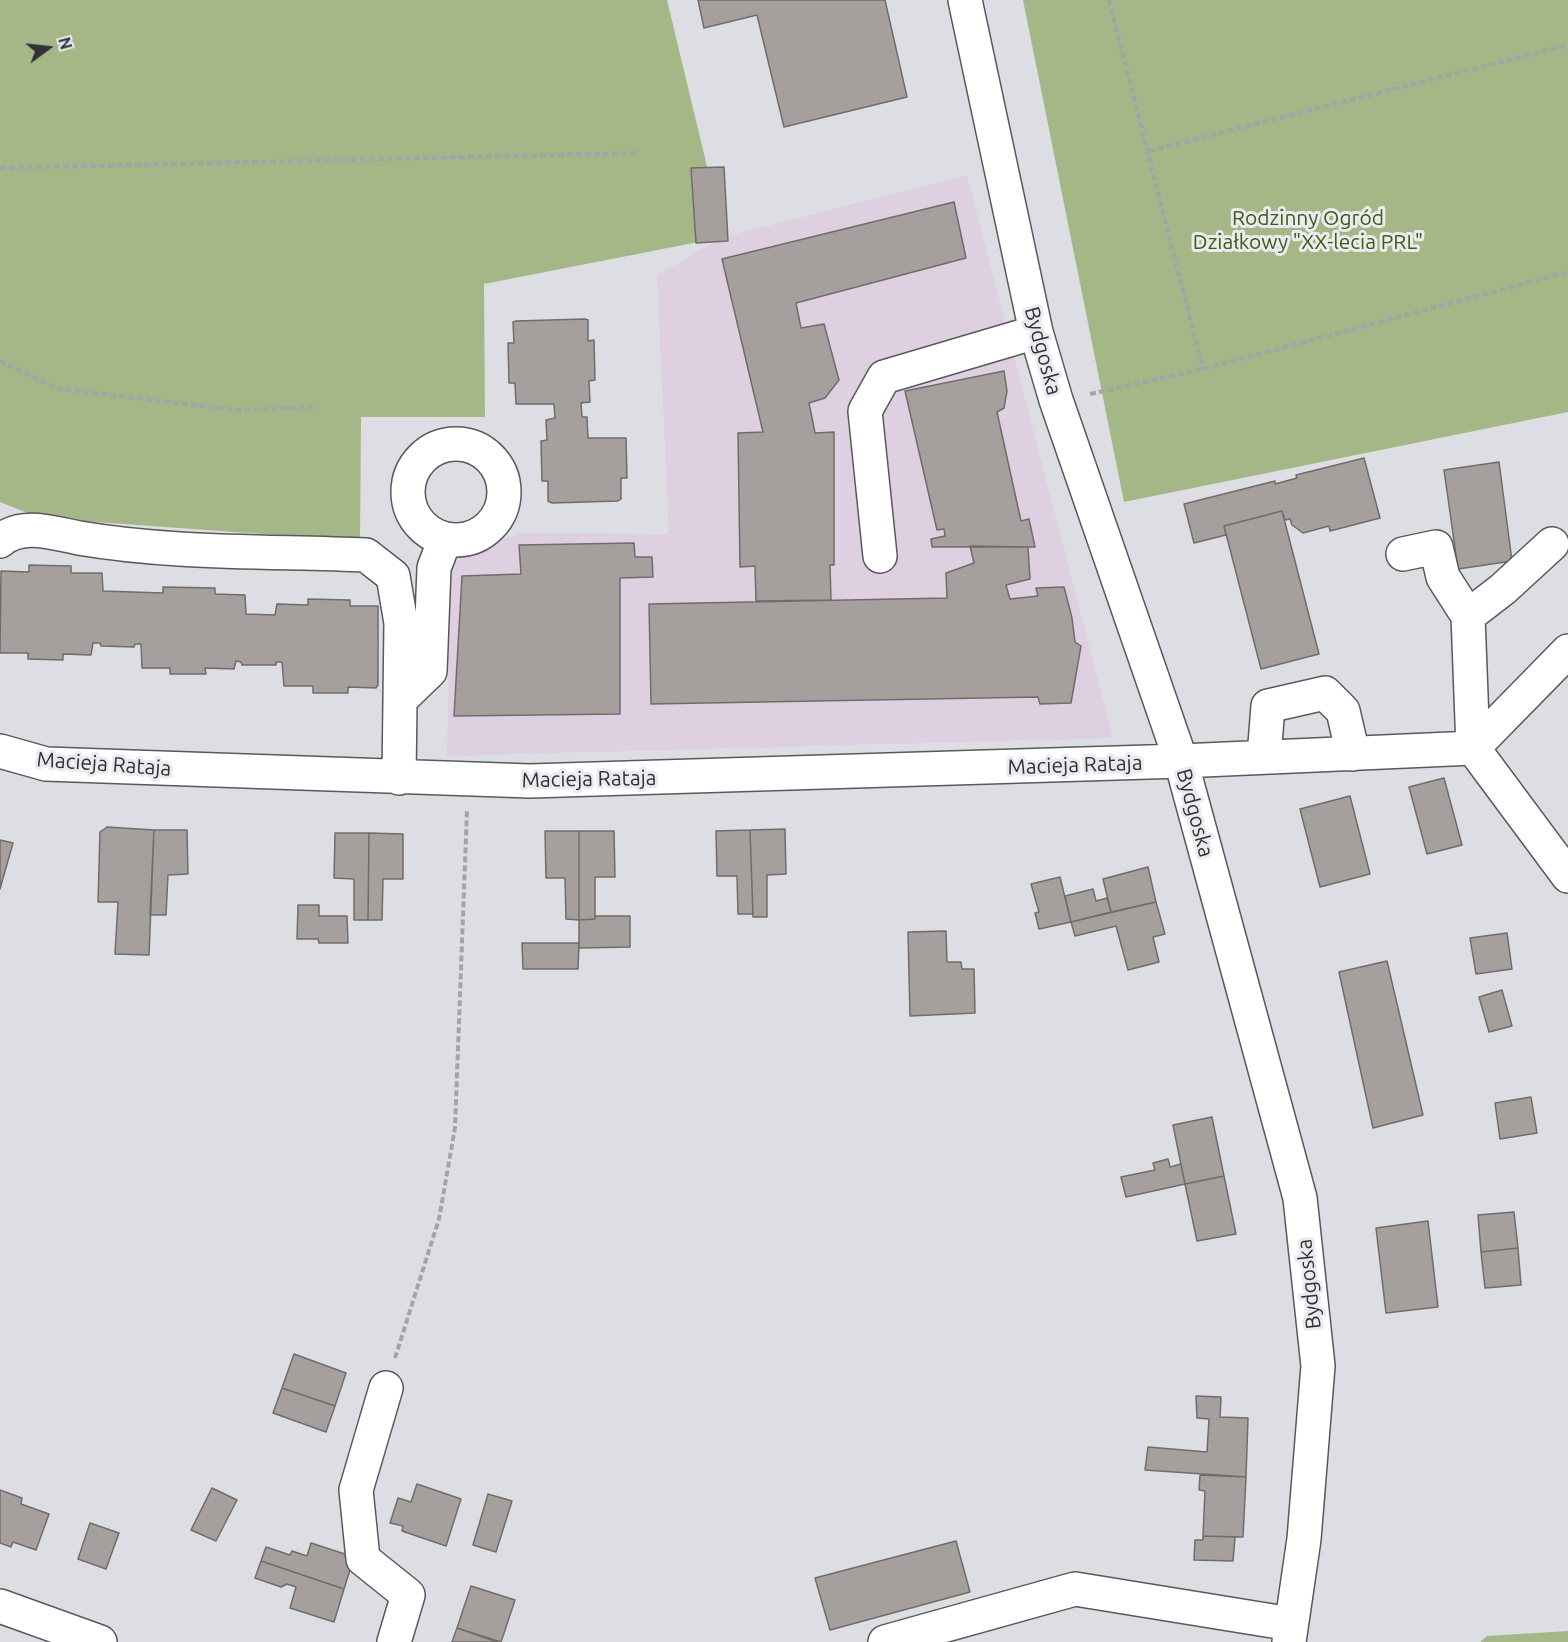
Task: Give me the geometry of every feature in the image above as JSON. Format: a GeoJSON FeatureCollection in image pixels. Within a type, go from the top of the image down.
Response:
{"type":"FeatureCollection","features":[{"type":"Feature","properties":{"kind":"street","name":"Bydgoska"},"geometry":{"type":"LineString","coordinates":[[965,0],[1036,332],[1056,400],[1180,761],[1300,1198],[1318,1366],[1304,1539],[1290,1633]]}},
{"type":"Feature","properties":{"kind":"street"},"geometry":{"type":"LineString","coordinates":[[880,556],[866,411],[884,377],[1036,332]]}},
{"type":"Feature","properties":{"kind":"street"},"geometry":{"type":"LineString","coordinates":[[0,541],[8,534],[31,530],[126,546],[366,555],[393,576],[401,623],[402,698],[399,778]]}},
{"type":"Feature","properties":{"kind":"street"},"geometry":{"type":"LineString","coordinates":[[402,698],[430,671],[434,568],[445,539]]}},
{"type":"Feature","properties":{"kind":"street"},"geometry":{"type":"LineString","coordinates":[[1468,616],[1503,589],[1552,544]]}},
{"type":"Feature","properties":{"kind":"street"},"geometry":{"type":"LineString","coordinates":[[1403,554],[1436,547],[1443,577],[1468,616],[1473,748],[1568,876]]}},
{"type":"Feature","properties":{"kind":"street"},"geometry":{"type":"LineString","coordinates":[[1473,748],[1568,651]]}},
{"type":"Feature","properties":{"kind":"street"},"geometry":{"type":"LineString","coordinates":[[1264,758],[1268,706],[1325,693],[1343,711],[1353,754]]}},
{"type":"Feature","properties":{"kind":"street","name":"Macieja Rataja"},"geometry":{"type":"LineString","coordinates":[[0,751],[46,764],[530,781],[1180,761],[1473,748]]}},
{"type":"Feature","properties":{"kind":"street"},"geometry":{"type":"LineString","coordinates":[[386,1388],[356,1490],[363,1559],[408,1595],[394,1642]]}},
{"type":"Feature","properties":{"kind":"street"},"geometry":{"type":"LineString","coordinates":[[885,1642],[1075,1589],[1290,1633]]}},
{"type":"Feature","properties":{"kind":"street"},"geometry":{"type":"LineString","coordinates":[[0,1606],[100,1642]]}},
{"type":"Feature","properties":{"kind":"path"},"geometry":{"type":"LineString","coordinates":[[1109,0],[1203,369]]}},
{"type":"Feature","properties":{"kind":"path"},"geometry":{"type":"LineString","coordinates":[[1149,151],[1568,45]]}},
{"type":"Feature","properties":{"kind":"path"},"geometry":{"type":"LineString","coordinates":[[0,168],[640,153]]}},
{"type":"Feature","properties":{"kind":"path"},"geometry":{"type":"LineString","coordinates":[[1056,400],[1203,369],[1568,272]]}},
{"type":"Feature","properties":{"kind":"path"},"geometry":{"type":"LineString","coordinates":[[0,361],[59,388],[237,410],[317,407]]}},
{"type":"Feature","properties":{"kind":"path"},"geometry":{"type":"LineString","coordinates":[[386,1388],[440,1219],[454,1128],[469,780]]}},
{"type":"Feature","properties":{"kind":"shaded area"},"geometry":{"type":"Polygon","coordinates":[[[967,175],[1113,738],[447,756],[451,559],[521,533],[669,534],[657,275],[724,237],[967,175]]]}},
{"type":"Feature","properties":{"kind":"green space"},"geometry":{"type":"Polygon","coordinates":[[[0,0],[667,0],[724,237],[484,284],[485,417],[361,417],[360,541],[40,518],[0,502],[0,0]]]}},
{"type":"Feature","properties":{"kind":"green space","name":"Rodzinny Ogród Działkowy \"XX-lecia PRL\""},"geometry":{"type":"Polygon","coordinates":[[[1023,0],[1568,0],[1568,412],[1124,502],[1023,0]]]}},
{"type":"Feature","properties":{"kind":"green space"},"geometry":{"type":"Polygon","coordinates":[[[1568,1631],[1568,1642],[1480,1642],[1487,1636],[1568,1631]]]}},
{"type":"Feature","properties":{"kind":"building"},"geometry":{"type":"Polygon","coordinates":[[[698,0],[885,0],[907,97],[784,127],[757,15],[704,28],[698,0]]]}},
{"type":"Feature","properties":{"kind":"building"},"geometry":{"type":"Polygon","coordinates":[[[724,167],[728,241],[696,243],[691,168],[724,167]]]}},
{"type":"Feature","properties":{"kind":"building"},"geometry":{"type":"Polygon","coordinates":[[[954,202],[966,258],[796,303],[801,328],[824,324],[839,380],[825,398],[809,403],[815,433],[834,432],[834,565],[830,565],[831,600],[756,601],[755,566],[740,567],[738,433],[763,432],[722,259],[954,202]]]}},
{"type":"Feature","properties":{"kind":"building"},"geometry":{"type":"Polygon","coordinates":[[[588,320],[588,341],[594,340],[595,380],[589,381],[590,402],[581,403],[582,417],[587,417],[588,438],[626,438],[627,478],[621,478],[621,499],[618,501],[552,503],[548,501],[548,481],[542,481],[541,441],[547,440],[546,420],[555,418],[554,404],[516,404],[515,383],[509,383],[508,343],[514,343],[513,322],[516,321],[588,320]]]}},
{"type":"Feature","properties":{"kind":"building"},"geometry":{"type":"Polygon","coordinates":[[[1004,371],[1007,391],[1004,408],[997,412],[1021,521],[1029,519],[1035,547],[932,547],[931,539],[945,536],[944,529],[937,530],[905,391],[1004,371]]]}},
{"type":"Feature","properties":{"kind":"building"},"geometry":{"type":"Polygon","coordinates":[[[1364,458],[1380,518],[1330,531],[1329,526],[1303,533],[1292,525],[1290,519],[1285,520],[1282,511],[1224,526],[1226,535],[1194,543],[1184,504],[1275,481],[1275,484],[1297,478],[1296,475],[1364,458]]]}},
{"type":"Feature","properties":{"kind":"building"},"geometry":{"type":"Polygon","coordinates":[[[1499,462],[1512,561],[1458,569],[1444,470],[1499,462]]]}},
{"type":"Feature","properties":{"kind":"building"},"geometry":{"type":"Polygon","coordinates":[[[1282,511],[1319,654],[1261,669],[1224,526],[1282,511]]]}},
{"type":"Feature","properties":{"kind":"building"},"geometry":{"type":"Polygon","coordinates":[[[634,543],[635,557],[652,557],[653,577],[620,578],[620,714],[454,716],[462,576],[521,574],[519,545],[634,543]]]}},
{"type":"Feature","properties":{"kind":"building"},"geometry":{"type":"Polygon","coordinates":[[[970,546],[1028,547],[1030,579],[1006,585],[1010,599],[1038,596],[1036,588],[1064,587],[1075,642],[1081,646],[1071,703],[1040,704],[1038,697],[651,704],[649,604],[947,598],[946,573],[974,563],[970,546]]]}},
{"type":"Feature","properties":{"kind":"building"},"geometry":{"type":"Polygon","coordinates":[[[29,565],[71,566],[71,573],[102,573],[103,591],[163,593],[163,587],[215,588],[215,594],[245,595],[246,614],[275,615],[277,604],[308,605],[308,599],[350,600],[350,606],[378,606],[378,685],[376,688],[348,687],[348,693],[313,693],[313,686],[284,686],[282,662],[276,662],[276,665],[242,665],[241,662],[236,661],[234,669],[205,668],[206,674],[170,674],[170,668],[142,668],[141,644],[135,644],[134,647],[101,646],[100,643],[93,643],[91,655],[63,654],[63,660],[28,659],[28,653],[0,653],[1,571],[29,572],[29,565]]]}},
{"type":"Feature","properties":{"kind":"building"},"geometry":{"type":"Polygon","coordinates":[[[1444,778],[1462,845],[1427,854],[1409,787],[1444,778]]]}},
{"type":"Feature","properties":{"kind":"building"},"geometry":{"type":"Polygon","coordinates":[[[1350,796],[1370,874],[1320,887],[1300,809],[1350,796]]]}},
{"type":"Feature","properties":{"kind":"building"},"geometry":{"type":"Polygon","coordinates":[[[107,827],[154,830],[149,955],[115,954],[118,902],[98,902],[100,832],[107,827]]]}},
{"type":"Feature","properties":{"kind":"building"},"geometry":{"type":"Polygon","coordinates":[[[785,829],[786,874],[767,875],[767,917],[753,917],[750,830],[785,829]]]}},
{"type":"Feature","properties":{"kind":"building"},"geometry":{"type":"Polygon","coordinates":[[[154,830],[187,830],[188,874],[168,875],[166,915],[150,915],[154,830]]]}},
{"type":"Feature","properties":{"kind":"building"},"geometry":{"type":"Polygon","coordinates":[[[750,830],[753,914],[738,914],[737,876],[717,876],[716,831],[750,830]]]}},
{"type":"Feature","properties":{"kind":"building"},"geometry":{"type":"Polygon","coordinates":[[[545,831],[579,831],[579,920],[566,919],[565,878],[546,878],[545,831]]]}},
{"type":"Feature","properties":{"kind":"building"},"geometry":{"type":"Polygon","coordinates":[[[579,831],[614,831],[615,877],[595,877],[595,919],[579,920],[579,831]]]}},
{"type":"Feature","properties":{"kind":"building"},"geometry":{"type":"Polygon","coordinates":[[[335,833],[369,833],[368,920],[354,920],[354,879],[334,878],[335,833]]]}},
{"type":"Feature","properties":{"kind":"building"},"geometry":{"type":"Polygon","coordinates":[[[369,833],[403,834],[403,879],[383,879],[382,920],[368,920],[369,833]]]}},
{"type":"Feature","properties":{"kind":"building"},"geometry":{"type":"Polygon","coordinates":[[[0,840],[13,843],[0,889],[0,840]]]}},
{"type":"Feature","properties":{"kind":"building"},"geometry":{"type":"Polygon","coordinates":[[[1148,867],[1156,902],[1111,912],[1103,879],[1148,867]]]}},
{"type":"Feature","properties":{"kind":"building"},"geometry":{"type":"Polygon","coordinates":[[[1060,877],[1071,922],[1039,929],[1035,913],[1039,912],[1031,884],[1060,877]]]}},
{"type":"Feature","properties":{"kind":"building"},"geometry":{"type":"Polygon","coordinates":[[[1093,889],[1096,901],[1107,898],[1111,912],[1071,922],[1065,896],[1093,889]]]}},
{"type":"Feature","properties":{"kind":"building"},"geometry":{"type":"Polygon","coordinates":[[[1156,902],[1165,934],[1153,937],[1159,962],[1128,970],[1116,926],[1075,936],[1071,922],[1156,902]]]}},
{"type":"Feature","properties":{"kind":"building"},"geometry":{"type":"Polygon","coordinates":[[[298,905],[319,905],[319,916],[347,916],[348,943],[319,943],[318,939],[297,939],[298,905]]]}},
{"type":"Feature","properties":{"kind":"building"},"geometry":{"type":"Polygon","coordinates":[[[595,916],[630,916],[630,947],[579,948],[579,920],[595,919],[595,916]]]}},
{"type":"Feature","properties":{"kind":"building"},"geometry":{"type":"Polygon","coordinates":[[[946,931],[947,962],[961,962],[962,969],[974,969],[975,1013],[910,1016],[908,932],[946,931]]]}},
{"type":"Feature","properties":{"kind":"building"},"geometry":{"type":"Polygon","coordinates":[[[1507,933],[1512,969],[1476,974],[1470,938],[1507,933]]]}},
{"type":"Feature","properties":{"kind":"building"},"geometry":{"type":"Polygon","coordinates":[[[522,943],[579,943],[578,969],[523,969],[522,943]]]}},
{"type":"Feature","properties":{"kind":"building"},"geometry":{"type":"Polygon","coordinates":[[[1387,961],[1423,1115],[1373,1128],[1339,972],[1387,961]]]}},
{"type":"Feature","properties":{"kind":"building"},"geometry":{"type":"Polygon","coordinates":[[[1502,990],[1512,1026],[1489,1032],[1479,997],[1502,990]]]}},
{"type":"Feature","properties":{"kind":"building"},"geometry":{"type":"Polygon","coordinates":[[[1531,1097],[1537,1133],[1500,1139],[1495,1103],[1531,1097]]]}},
{"type":"Feature","properties":{"kind":"building"},"geometry":{"type":"Polygon","coordinates":[[[1212,1117],[1224,1176],[1185,1184],[1173,1125],[1212,1117]]]}},
{"type":"Feature","properties":{"kind":"building"},"geometry":{"type":"Polygon","coordinates":[[[1168,1159],[1170,1167],[1181,1164],[1185,1184],[1126,1197],[1121,1177],[1155,1170],[1153,1163],[1168,1159]]]}},
{"type":"Feature","properties":{"kind":"building"},"geometry":{"type":"Polygon","coordinates":[[[1224,1176],[1236,1234],[1197,1241],[1185,1184],[1224,1176]]]}},
{"type":"Feature","properties":{"kind":"building"},"geometry":{"type":"Polygon","coordinates":[[[1514,1212],[1518,1248],[1481,1252],[1478,1215],[1514,1212]]]}},
{"type":"Feature","properties":{"kind":"building"},"geometry":{"type":"Polygon","coordinates":[[[1428,1221],[1438,1307],[1386,1313],[1376,1228],[1428,1221]]]}},
{"type":"Feature","properties":{"kind":"building"},"geometry":{"type":"Polygon","coordinates":[[[1518,1248],[1521,1285],[1485,1288],[1481,1252],[1518,1248]]]}},
{"type":"Feature","properties":{"kind":"building"},"geometry":{"type":"Polygon","coordinates":[[[294,1354],[346,1373],[335,1406],[282,1388],[294,1354]]]}},
{"type":"Feature","properties":{"kind":"building"},"geometry":{"type":"Polygon","coordinates":[[[282,1388],[335,1406],[326,1432],[273,1413],[282,1388]]]}},
{"type":"Feature","properties":{"kind":"building"},"geometry":{"type":"Polygon","coordinates":[[[1196,1396],[1221,1397],[1220,1417],[1248,1418],[1246,1477],[1145,1470],[1148,1447],[1207,1452],[1209,1419],[1197,1418],[1196,1396]]]}},
{"type":"Feature","properties":{"kind":"building"},"geometry":{"type":"Polygon","coordinates":[[[1200,1475],[1246,1477],[1243,1537],[1203,1536],[1205,1491],[1199,1490],[1200,1475]]]}},
{"type":"Feature","properties":{"kind":"building"},"geometry":{"type":"Polygon","coordinates":[[[417,1484],[461,1499],[446,1546],[402,1531],[403,1526],[390,1523],[398,1498],[411,1502],[417,1484]]]}},
{"type":"Feature","properties":{"kind":"building"},"geometry":{"type":"Polygon","coordinates":[[[212,1488],[237,1500],[216,1541],[191,1530],[212,1488]]]}},
{"type":"Feature","properties":{"kind":"building"},"geometry":{"type":"Polygon","coordinates":[[[0,1490],[22,1498],[21,1504],[49,1514],[36,1550],[13,1542],[11,1547],[0,1543],[0,1490]]]}},
{"type":"Feature","properties":{"kind":"building"},"geometry":{"type":"Polygon","coordinates":[[[488,1494],[512,1501],[496,1552],[473,1545],[488,1494]]]}},
{"type":"Feature","properties":{"kind":"building"},"geometry":{"type":"Polygon","coordinates":[[[90,1523],[119,1533],[106,1569],[78,1559],[90,1523]]]}},
{"type":"Feature","properties":{"kind":"building"},"geometry":{"type":"Polygon","coordinates":[[[1203,1536],[1235,1537],[1233,1561],[1194,1560],[1195,1540],[1203,1540],[1203,1536]]]}},
{"type":"Feature","properties":{"kind":"building"},"geometry":{"type":"Polygon","coordinates":[[[956,1541],[970,1592],[830,1630],[815,1578],[956,1541]]]}},
{"type":"Feature","properties":{"kind":"building"},"geometry":{"type":"Polygon","coordinates":[[[311,1543],[354,1557],[344,1589],[261,1561],[266,1547],[290,1555],[292,1551],[307,1556],[311,1543]]]}},
{"type":"Feature","properties":{"kind":"building"},"geometry":{"type":"Polygon","coordinates":[[[261,1561],[344,1589],[334,1622],[290,1608],[296,1587],[287,1584],[281,1587],[255,1578],[261,1561]]]}},
{"type":"Feature","properties":{"kind":"building"},"geometry":{"type":"Polygon","coordinates":[[[471,1586],[515,1600],[501,1642],[457,1628],[471,1586]]]}},
{"type":"Feature","properties":{"kind":"building"},"geometry":{"type":"Polygon","coordinates":[[[457,1628],[497,1642],[452,1642],[457,1628]]]}}]}
